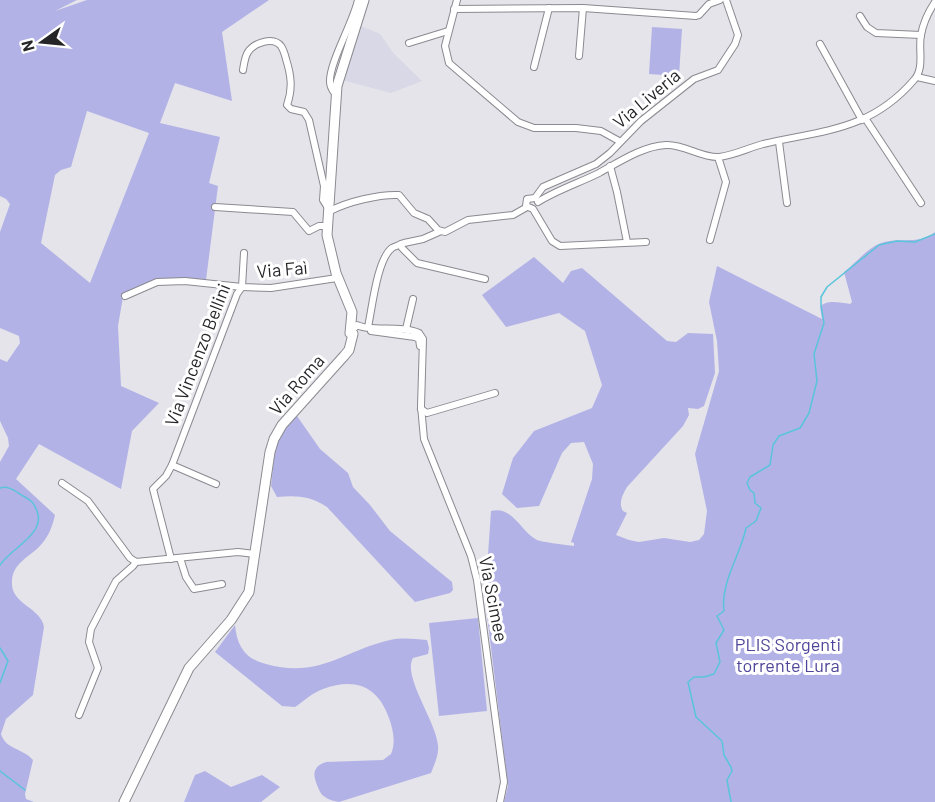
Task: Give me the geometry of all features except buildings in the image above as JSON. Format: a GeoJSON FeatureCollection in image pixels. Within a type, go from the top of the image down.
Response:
{"type":"FeatureCollection","features":[{"type":"Feature","properties":{"kind":"street"},"geometry":{"type":"LineString","coordinates":[[337,95],[331,88],[331,76],[353,20],[358,0]]}},
{"type":"Feature","properties":{"kind":"street","name":"Via Roma"},"geometry":{"type":"LineString","coordinates":[[124,802],[189,668],[231,620],[245,600],[251,584],[270,452],[274,439],[282,425],[350,350],[353,334],[350,333],[351,312],[337,278],[327,235],[339,75],[360,18],[364,0]]}},
{"type":"Feature","properties":{"kind":"street"},"geometry":{"type":"LineString","coordinates":[[457,0],[445,46],[449,63],[518,122],[534,128],[576,128],[601,131],[620,141]]}},
{"type":"Feature","properties":{"kind":"street"},"geometry":{"type":"LineString","coordinates":[[454,9],[583,8],[696,16],[708,2],[720,0]]}},
{"type":"Feature","properties":{"kind":"street","name":"Via Liveria"},"geometry":{"type":"LineString","coordinates":[[536,200],[543,188],[596,164],[641,121],[694,79],[718,70],[735,44],[738,35],[726,0]]}},
{"type":"Feature","properties":{"kind":"street"},"geometry":{"type":"LineString","coordinates":[[646,242],[560,246],[552,241],[525,202],[527,199],[536,200],[598,174],[610,166],[654,147],[676,146],[718,157],[739,153],[764,144],[829,131],[864,119],[890,102],[917,77],[921,35],[935,2]]}},
{"type":"Feature","properties":{"kind":"street"},"geometry":{"type":"LineString","coordinates":[[534,67],[549,8]]}},
{"type":"Feature","properties":{"kind":"street"},"geometry":{"type":"LineString","coordinates":[[579,56],[583,8]]}},
{"type":"Feature","properties":{"kind":"street"},"geometry":{"type":"LineString","coordinates":[[860,16],[867,27],[876,33],[921,35]]}},
{"type":"Feature","properties":{"kind":"street"},"geometry":{"type":"LineString","coordinates":[[409,43],[448,31]]}},
{"type":"Feature","properties":{"kind":"street"},"geometry":{"type":"LineString","coordinates":[[243,70],[247,53],[260,42],[276,42],[282,46],[291,75],[291,95],[287,105],[291,109],[304,112],[309,120],[324,186],[323,200],[330,211],[342,205],[399,195],[414,213],[428,219],[441,231]]}},
{"type":"Feature","properties":{"kind":"street"},"geometry":{"type":"LineString","coordinates":[[820,44],[864,119],[921,203]]}},
{"type":"Feature","properties":{"kind":"street"},"geometry":{"type":"LineString","coordinates":[[917,77],[935,81]]}},
{"type":"Feature","properties":{"kind":"street"},"geometry":{"type":"LineString","coordinates":[[779,142],[787,203]]}},
{"type":"Feature","properties":{"kind":"street"},"geometry":{"type":"LineString","coordinates":[[710,240],[726,182],[718,157]]}},
{"type":"Feature","properties":{"kind":"street"},"geometry":{"type":"LineString","coordinates":[[610,166],[627,243]]}},
{"type":"Feature","properties":{"kind":"street"},"geometry":{"type":"LineString","coordinates":[[368,327],[381,267],[392,248],[441,231],[449,231],[468,220],[513,215],[537,206],[536,200]]}},
{"type":"Feature","properties":{"kind":"street"},"geometry":{"type":"LineString","coordinates":[[214,207],[293,212],[309,231],[319,226],[328,226]]}},
{"type":"Feature","properties":{"kind":"street"},"geometry":{"type":"LineString","coordinates":[[401,244],[402,248],[417,262],[485,279]]}},
{"type":"Feature","properties":{"kind":"street","name":"Via Vincenzo Bellini"},"geometry":{"type":"LineString","coordinates":[[171,559],[153,489],[170,468],[237,294],[242,288],[244,253]]}},
{"type":"Feature","properties":{"kind":"street","name":"Via Faì"},"geometry":{"type":"LineString","coordinates":[[124,296],[157,282],[184,281],[242,288],[271,288],[337,278]]}},
{"type":"Feature","properties":{"kind":"street"},"geometry":{"type":"LineString","coordinates":[[406,329],[413,299]]}},
{"type":"Feature","properties":{"kind":"street"},"geometry":{"type":"LineString","coordinates":[[350,333],[357,325],[359,327],[406,329],[416,331],[418,336]]}},
{"type":"Feature","properties":{"kind":"street"},"geometry":{"type":"LineString","coordinates":[[350,333],[363,328],[418,336]]}},
{"type":"Feature","properties":{"kind":"street","name":"Via Scimee"},"geometry":{"type":"LineString","coordinates":[[418,336],[421,355],[424,439],[471,556],[477,580],[504,782],[500,802]]}},
{"type":"Feature","properties":{"kind":"street"},"geometry":{"type":"LineString","coordinates":[[422,409],[428,413],[495,393]]}},
{"type":"Feature","properties":{"kind":"street"},"geometry":{"type":"LineString","coordinates":[[170,468],[216,484]]}},
{"type":"Feature","properties":{"kind":"street"},"geometry":{"type":"LineString","coordinates":[[62,483],[88,501],[130,558],[136,562],[237,552],[255,554]]}},
{"type":"Feature","properties":{"kind":"street"},"geometry":{"type":"LineString","coordinates":[[180,558],[188,583],[194,589],[222,584]]}},
{"type":"Feature","properties":{"kind":"street"},"geometry":{"type":"LineString","coordinates":[[79,715],[98,668],[89,642],[91,629],[116,581],[136,562]]}},
{"type":"Feature","properties":{"kind":"shaded area"},"geometry":{"type":"Polygon","coordinates":[[[361,26],[380,34],[394,54],[422,81],[391,93],[342,80],[361,26]]]}},
{"type":"Feature","properties":{"kind":"green space"},"geometry":{"type":"Polygon","coordinates":[[[0,0],[77,0],[55,11],[87,0],[269,0],[222,32],[232,101],[175,83],[160,123],[220,137],[209,183],[218,186],[206,280],[156,279],[123,297],[118,326],[121,386],[159,403],[132,431],[121,489],[39,444],[16,479],[55,515],[51,529],[44,540],[20,563],[12,577],[13,591],[38,615],[44,627],[33,695],[6,719],[1,734],[7,743],[33,760],[25,794],[26,799],[34,802],[0,802],[0,462],[9,446],[0,421],[0,359],[7,362],[20,343],[19,336],[0,328],[0,232],[10,204],[0,196],[0,0]],[[87,111],[71,167],[55,175],[41,243],[90,283],[149,133],[87,111]]]}},
{"type":"Feature","properties":{"kind":"green space"},"geometry":{"type":"Polygon","coordinates":[[[652,27],[682,29],[679,76],[649,74],[652,27]]]}},
{"type":"Feature","properties":{"kind":"green space","name":"PLIS Sorgenti torrente Lura"},"geometry":{"type":"Polygon","coordinates":[[[935,232],[935,802],[504,802],[508,786],[485,599],[491,511],[498,510],[511,515],[537,540],[574,546],[571,542],[592,479],[593,464],[584,442],[571,443],[562,453],[539,506],[517,508],[502,494],[513,458],[534,431],[592,408],[602,385],[585,331],[559,313],[506,327],[482,295],[534,257],[563,283],[571,271],[582,268],[667,341],[676,342],[688,333],[713,334],[715,373],[704,406],[698,409],[688,408],[689,415],[683,426],[627,487],[621,505],[623,511],[627,513],[616,535],[639,542],[664,538],[690,542],[699,540],[704,534],[707,511],[695,454],[719,371],[717,341],[709,302],[717,266],[822,319],[820,307],[826,303],[850,304],[852,302],[844,272],[871,248],[888,241],[922,239],[935,232]]]}},
{"type":"Feature","properties":{"kind":"green space"},"geometry":{"type":"Polygon","coordinates":[[[297,416],[320,449],[348,473],[353,487],[390,531],[452,582],[453,590],[450,593],[415,602],[327,507],[303,497],[277,497],[271,486],[276,440],[297,416]]]}},
{"type":"Feature","properties":{"kind":"green space"},"geometry":{"type":"Polygon","coordinates":[[[478,618],[487,711],[439,716],[429,623],[478,618]]]}},
{"type":"Feature","properties":{"kind":"green space"},"geometry":{"type":"Polygon","coordinates":[[[235,625],[240,645],[247,655],[259,662],[284,668],[316,666],[390,640],[404,638],[427,640],[428,654],[413,658],[411,666],[416,688],[432,725],[438,746],[431,773],[339,802],[323,796],[315,781],[315,771],[322,764],[383,760],[391,754],[393,736],[384,707],[372,692],[355,684],[335,685],[319,691],[295,707],[282,706],[215,652],[235,625]]]}},
{"type":"Feature","properties":{"kind":"green space"},"geometry":{"type":"Polygon","coordinates":[[[205,771],[231,787],[262,775],[280,787],[261,802],[184,802],[195,775],[205,771]]]}},
{"type":"Feature","properties":{"kind":"waterway"},"geometry":{"type":"LineString","coordinates":[[731,802],[727,780],[732,771],[724,755],[722,741],[696,717],[688,682],[694,677],[714,674],[720,662],[716,643],[724,630],[717,616],[724,611],[725,590],[746,528],[756,521],[761,508],[755,503],[754,493],[747,483],[750,477],[770,465],[773,445],[779,436],[800,428],[809,413],[817,381],[814,354],[824,323],[821,297],[827,287],[879,245],[897,241],[915,242],[935,234]]}},
{"type":"Feature","properties":{"kind":"waterway"},"geometry":{"type":"LineString","coordinates":[[0,488],[10,488],[31,501],[36,508],[38,519],[37,527],[32,534],[0,565]]}},
{"type":"Feature","properties":{"kind":"waterway"},"geometry":{"type":"LineString","coordinates":[[0,648],[8,661],[0,683]]}},
{"type":"Feature","properties":{"kind":"waterway"},"geometry":{"type":"LineString","coordinates":[[0,771],[25,790]]}}]}
